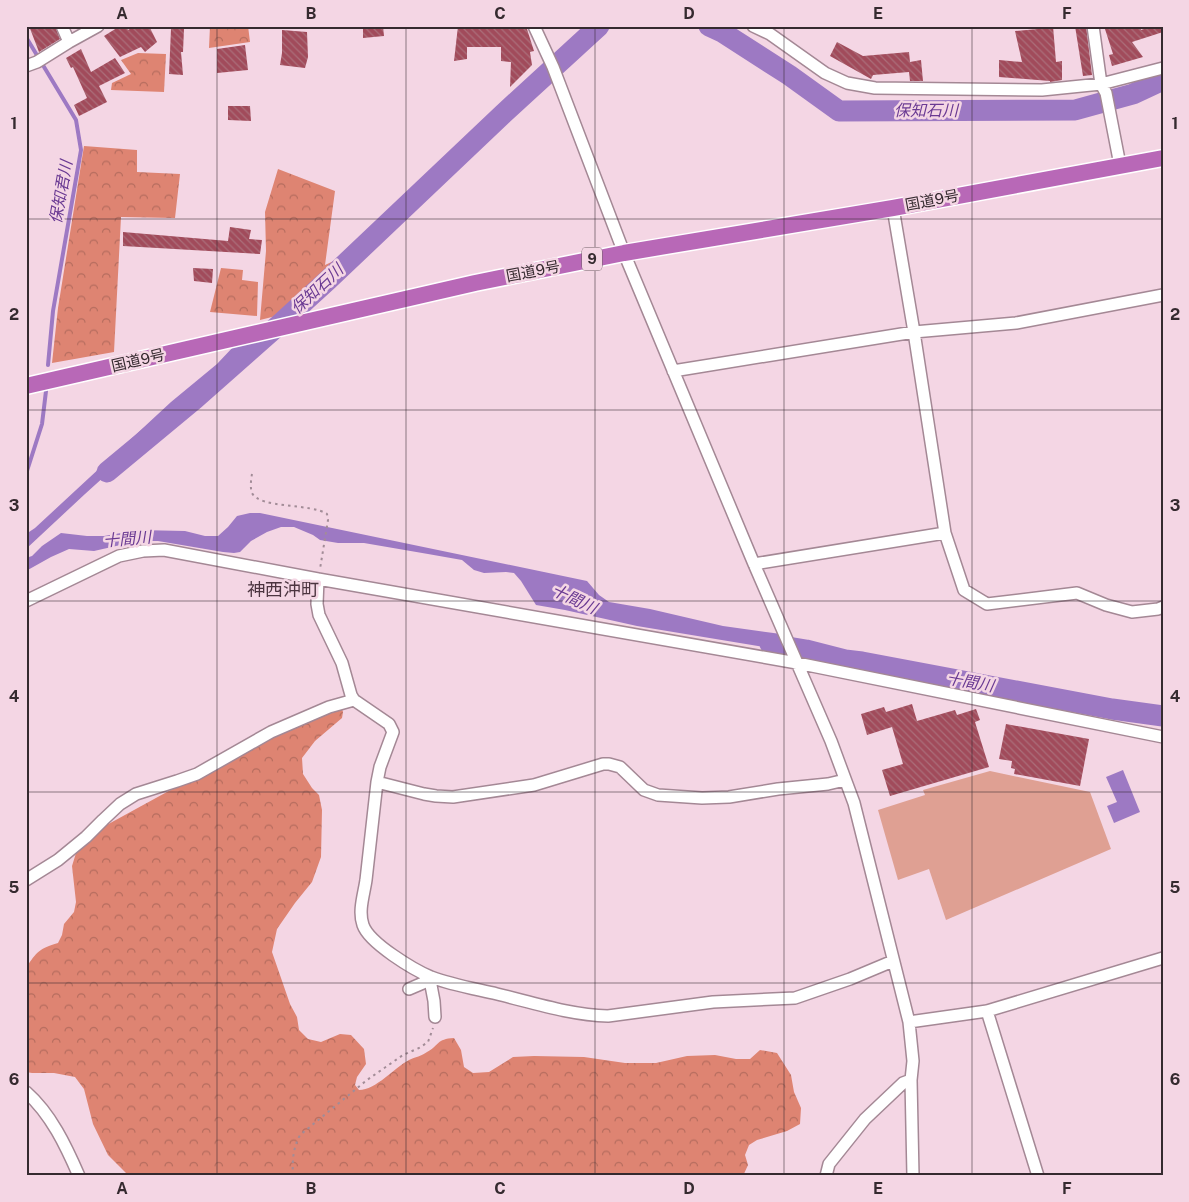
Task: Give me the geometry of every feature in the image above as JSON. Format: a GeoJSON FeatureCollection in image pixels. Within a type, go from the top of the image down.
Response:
{"type":"FeatureCollection","features":[{"type":"Feature","properties":{"kind":"highway","name":"国道9号"},"geometry":{"type":"LineString","coordinates":[[26,386],[475,282],[624,253],[893,208],[1163,158]]}},
{"type":"Feature","properties":{"kind":"street"},"geometry":{"type":"LineString","coordinates":[[62,26],[69,42]]}},
{"type":"Feature","properties":{"kind":"street"},"geometry":{"type":"LineString","coordinates":[[26,66],[37,62],[98,26]]}},
{"type":"Feature","properties":{"kind":"street"},"geometry":{"type":"LineString","coordinates":[[534,26],[553,68],[624,253],[673,371],[831,741],[858,815],[909,1022],[913,1060],[911,1080],[914,1176]]}},
{"type":"Feature","properties":{"kind":"street"},"geometry":{"type":"LineString","coordinates":[[753,26],[770,34],[825,73],[847,83],[875,88],[1042,90],[1101,84],[1163,68]]}},
{"type":"Feature","properties":{"kind":"street"},"geometry":{"type":"LineString","coordinates":[[1093,26],[1101,84],[1106,93],[1120,165]]}},
{"type":"Feature","properties":{"kind":"street"},"geometry":{"type":"LineString","coordinates":[[893,208],[945,533],[964,590],[987,604],[1077,593],[1106,606],[1132,612],[1163,607]]}},
{"type":"Feature","properties":{"kind":"street"},"geometry":{"type":"LineString","coordinates":[[673,371],[914,332],[1016,323],[1163,295]]}},
{"type":"Feature","properties":{"kind":"street"},"geometry":{"type":"LineString","coordinates":[[754,564],[945,533]]}},
{"type":"Feature","properties":{"kind":"street"},"geometry":{"type":"LineString","coordinates":[[26,601],[119,556],[164,550],[795,660],[1163,737]]}},
{"type":"Feature","properties":{"kind":"street"},"geometry":{"type":"LineString","coordinates":[[319,577],[316,596],[319,615],[342,664],[351,695],[354,700],[389,724],[392,729],[392,735],[380,767],[377,782],[362,900],[363,925],[367,933],[382,947],[430,979],[571,1012],[596,1016],[713,1002],[795,998],[893,962]]}},
{"type":"Feature","properties":{"kind":"street"},"geometry":{"type":"LineString","coordinates":[[26,880],[58,860],[86,837],[120,804],[136,794],[197,774],[271,732],[328,706],[354,700]]}},
{"type":"Feature","properties":{"kind":"street"},"geometry":{"type":"LineString","coordinates":[[377,782],[424,794],[453,796],[534,785],[609,764],[620,767],[644,790],[650,793],[702,798],[730,797],[845,780]]}},
{"type":"Feature","properties":{"kind":"street"},"geometry":{"type":"LineString","coordinates":[[909,1022],[988,1011],[1163,958]]}},
{"type":"Feature","properties":{"kind":"street"},"geometry":{"type":"LineString","coordinates":[[409,989],[430,979]]}},
{"type":"Feature","properties":{"kind":"street"},"geometry":{"type":"LineString","coordinates":[[430,979],[435,1017]]}},
{"type":"Feature","properties":{"kind":"street"},"geometry":{"type":"LineString","coordinates":[[988,1011],[1038,1176]]}},
{"type":"Feature","properties":{"kind":"street"},"geometry":{"type":"LineString","coordinates":[[826,1176],[829,1164],[834,1156],[865,1119],[903,1083],[911,1080]]}},
{"type":"Feature","properties":{"kind":"street"},"geometry":{"type":"LineString","coordinates":[[26,1092],[44,1112],[60,1136],[79,1176]]}},
{"type":"Feature","properties":{"kind":"path"},"geometry":{"type":"LineString","coordinates":[[252,474],[252,493],[257,498],[270,503],[318,509],[327,514],[328,520],[319,577]]}},
{"type":"Feature","properties":{"kind":"path"},"geometry":{"type":"LineString","coordinates":[[293,1176],[292,1161],[300,1135],[367,1080],[428,1042],[435,1017]]}},
{"type":"Feature","properties":{"kind":"green space"},"geometry":{"type":"Polygon","coordinates":[[[210,26],[248,26],[250,42],[209,48],[210,26]]]}},
{"type":"Feature","properties":{"kind":"green space"},"geometry":{"type":"Polygon","coordinates":[[[138,53],[166,54],[164,92],[111,90],[112,83],[131,74],[121,60],[138,53]]]}},
{"type":"Feature","properties":{"kind":"green space"},"geometry":{"type":"Polygon","coordinates":[[[84,146],[137,150],[137,172],[180,174],[175,218],[121,217],[114,352],[52,363],[58,308],[84,146]]]}},
{"type":"Feature","properties":{"kind":"green space"},"geometry":{"type":"Polygon","coordinates":[[[278,169],[335,191],[325,265],[338,259],[335,267],[288,313],[260,320],[266,251],[265,212],[278,169]]]}},
{"type":"Feature","properties":{"kind":"green space"},"geometry":{"type":"Polygon","coordinates":[[[221,268],[243,270],[242,280],[258,282],[257,316],[210,312],[221,268]]]}},
{"type":"Feature","properties":{"kind":"green space"},"geometry":{"type":"Polygon","coordinates":[[[342,709],[342,718],[315,741],[302,758],[303,774],[319,795],[322,810],[321,857],[312,882],[277,929],[272,952],[290,1004],[297,1017],[299,1030],[308,1039],[321,1042],[340,1034],[351,1035],[364,1049],[366,1064],[357,1077],[355,1085],[359,1090],[378,1083],[409,1060],[425,1053],[441,1041],[454,1038],[461,1050],[464,1067],[473,1073],[489,1072],[513,1057],[584,1057],[625,1063],[656,1063],[687,1056],[715,1055],[736,1059],[750,1059],[760,1050],[777,1053],[791,1075],[794,1092],[801,1108],[800,1124],[787,1131],[757,1140],[749,1145],[745,1155],[748,1165],[743,1176],[129,1176],[108,1155],[93,1124],[84,1089],[75,1077],[54,1073],[26,1072],[26,968],[39,951],[58,943],[64,924],[74,912],[76,902],[72,866],[76,853],[103,827],[176,787],[304,721],[342,709]]]}},
{"type":"Feature","properties":{"kind":"shaded area"},"geometry":{"type":"Polygon","coordinates":[[[990,771],[1090,792],[1111,849],[946,920],[929,869],[898,880],[878,810],[925,795],[923,790],[990,771]]]}},
{"type":"Feature","properties":{"kind":"water"},"geometry":{"type":"Polygon","coordinates":[[[254,341],[26,549],[26,534],[35,528],[171,402],[217,364],[234,346],[254,341]]]}},
{"type":"Feature","properties":{"kind":"water"},"geometry":{"type":"Polygon","coordinates":[[[260,513],[587,581],[599,595],[609,602],[650,609],[723,626],[781,634],[788,651],[637,626],[536,605],[514,573],[484,573],[474,570],[462,560],[364,543],[338,543],[320,540],[294,527],[281,527],[267,532],[251,541],[240,552],[234,553],[158,541],[138,541],[94,551],[69,549],[26,571],[26,558],[32,556],[42,546],[61,533],[104,536],[138,530],[185,531],[205,536],[218,536],[237,516],[260,513]]]}},
{"type":"Feature","properties":{"kind":"water"},"geometry":{"type":"Polygon","coordinates":[[[1123,770],[1140,812],[1114,823],[1107,806],[1117,802],[1106,777],[1123,770]]]}},
{"type":"Feature","properties":{"kind":"building"},"geometry":{"type":"Polygon","coordinates":[[[29,26],[55,26],[60,39],[39,52],[29,26]]]}},
{"type":"Feature","properties":{"kind":"building"},"geometry":{"type":"Polygon","coordinates":[[[120,26],[126,26],[128,30],[135,26],[149,26],[157,42],[145,52],[141,47],[120,57],[104,36],[120,26]]]}},
{"type":"Feature","properties":{"kind":"building"},"geometry":{"type":"Polygon","coordinates":[[[363,26],[383,26],[384,36],[363,38],[363,26]]]}},
{"type":"Feature","properties":{"kind":"building"},"geometry":{"type":"Polygon","coordinates":[[[458,26],[526,26],[534,51],[530,52],[532,65],[510,87],[511,62],[501,61],[501,47],[467,47],[467,59],[454,61],[458,26]]]}},
{"type":"Feature","properties":{"kind":"building"},"geometry":{"type":"Polygon","coordinates":[[[1038,26],[1053,26],[1056,62],[1062,61],[1062,80],[1050,82],[999,77],[999,60],[1022,62],[1015,31],[1038,29],[1038,26]]]}},
{"type":"Feature","properties":{"kind":"building"},"geometry":{"type":"Polygon","coordinates":[[[1075,26],[1086,26],[1092,75],[1083,76],[1075,26]]]}},
{"type":"Feature","properties":{"kind":"building"},"geometry":{"type":"Polygon","coordinates":[[[1104,26],[1140,26],[1141,30],[1153,26],[1163,26],[1163,32],[1132,42],[1143,57],[1112,66],[1109,55],[1113,54],[1104,26]]]}},
{"type":"Feature","properties":{"kind":"building"},"geometry":{"type":"Polygon","coordinates":[[[171,29],[184,29],[183,52],[181,52],[183,75],[169,74],[171,29]]]}},
{"type":"Feature","properties":{"kind":"building"},"geometry":{"type":"Polygon","coordinates":[[[282,30],[307,32],[308,57],[305,68],[280,65],[282,30]]]}},
{"type":"Feature","properties":{"kind":"building"},"geometry":{"type":"Polygon","coordinates":[[[837,42],[863,56],[909,52],[910,62],[921,60],[923,81],[910,81],[909,72],[873,75],[871,79],[830,56],[837,42]]]}},
{"type":"Feature","properties":{"kind":"building"},"geometry":{"type":"Polygon","coordinates":[[[245,45],[248,70],[217,73],[217,49],[245,45]]]}},
{"type":"Feature","properties":{"kind":"building"},"geometry":{"type":"Polygon","coordinates":[[[81,49],[91,72],[115,58],[125,73],[99,86],[107,102],[79,116],[74,105],[87,98],[73,67],[71,68],[66,58],[81,49]]]}},
{"type":"Feature","properties":{"kind":"building"},"geometry":{"type":"Polygon","coordinates":[[[228,106],[250,106],[251,121],[228,120],[228,106]]]}},
{"type":"Feature","properties":{"kind":"building"},"geometry":{"type":"Polygon","coordinates":[[[230,227],[251,230],[249,239],[262,240],[260,254],[123,246],[123,232],[228,241],[230,227]]]}},
{"type":"Feature","properties":{"kind":"building"},"geometry":{"type":"Polygon","coordinates":[[[193,268],[213,269],[212,283],[194,281],[193,268]]]}},
{"type":"Feature","properties":{"kind":"building"},"geometry":{"type":"Polygon","coordinates":[[[912,704],[917,721],[955,710],[957,715],[976,709],[980,720],[975,722],[989,767],[890,796],[882,770],[903,764],[892,727],[867,735],[861,714],[884,707],[886,712],[912,704]]]}},
{"type":"Feature","properties":{"kind":"building"},"geometry":{"type":"Polygon","coordinates":[[[1006,724],[1089,739],[1080,786],[1014,774],[1015,769],[1011,768],[1012,761],[999,759],[1006,724]]]}},
{"type":"Feature","properties":{"kind":"waterway","name":"保知石川"},"geometry":{"type":"LineString","coordinates":[[107,472],[195,399],[281,323],[599,26]]}},
{"type":"Feature","properties":{"kind":"waterway","name":"保知石川"},"geometry":{"type":"LineString","coordinates":[[709,26],[722,32],[789,75],[839,111],[1075,110],[1133,94],[1163,80]]}},
{"type":"Feature","properties":{"kind":"waterway","name":"保知君川"},"geometry":{"type":"LineString","coordinates":[[26,37],[76,120],[81,150],[53,311],[48,365]]}},
{"type":"Feature","properties":{"kind":"waterway","name":"保知君川"},"geometry":{"type":"LineString","coordinates":[[26,474],[42,424],[46,391]]}},
{"type":"Feature","properties":{"kind":"waterway","name":"十間川"},"geometry":{"type":"LineString","coordinates":[[770,644],[806,650],[845,660],[1112,709],[1163,716]]}},
{"type":"Feature","properties":{"kind":"district","name":"神西沖町"},"geometry":{"type":"Point","coordinates":[283,589]}}]}
